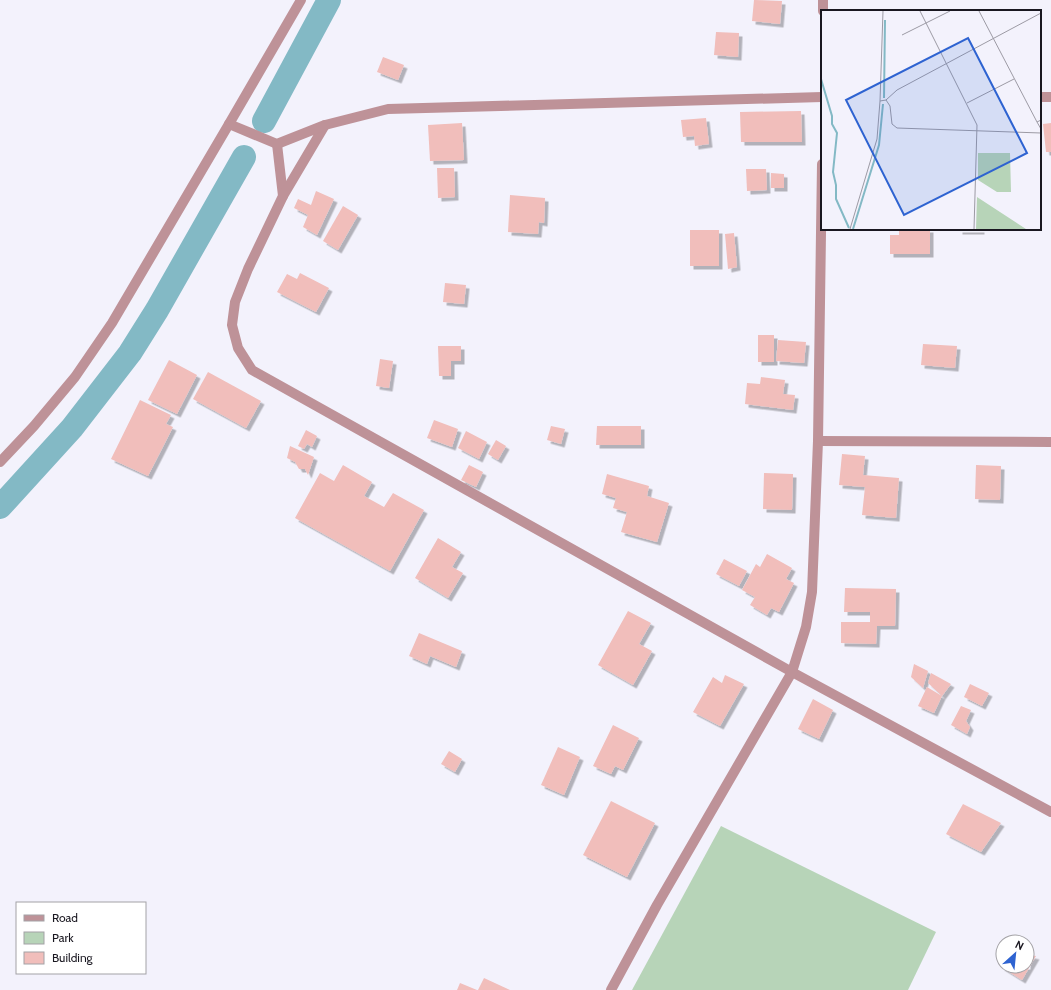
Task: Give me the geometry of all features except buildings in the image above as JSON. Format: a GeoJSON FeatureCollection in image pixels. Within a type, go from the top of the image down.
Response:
{"type":"FeatureCollection","features":[{"type":"Feature","properties":{"kind":"street"},"geometry":{"type":"LineString","coordinates":[[0,462],[34,426],[75,377],[112,323],[301,0]]}},
{"type":"Feature","properties":{"kind":"street"},"geometry":{"type":"LineString","coordinates":[[229,124],[277,144],[325,124],[388,109],[821,97]]}},
{"type":"Feature","properties":{"kind":"street"},"geometry":{"type":"LineString","coordinates":[[325,124],[283,196],[248,269],[235,302],[232,325],[238,348],[252,370],[792,672],[1051,812]]}},
{"type":"Feature","properties":{"kind":"street"},"geometry":{"type":"LineString","coordinates":[[277,144],[283,196]]}},
{"type":"Feature","properties":{"kind":"street"},"geometry":{"type":"LineString","coordinates":[[611,990],[657,905],[792,672],[806,628],[812,592],[818,441],[821,230]]}},
{"type":"Feature","properties":{"kind":"street"},"geometry":{"type":"LineString","coordinates":[[818,441],[1051,442]]}},
{"type":"Feature","properties":{"kind":"green space"},"geometry":{"type":"Polygon","coordinates":[[[721,826],[936,932],[908,990],[632,990],[721,826]]]}},
{"type":"Feature","properties":{"kind":"waterway"},"geometry":{"type":"LineString","coordinates":[[264,121],[329,0]]}},
{"type":"Feature","properties":{"kind":"waterway"},"geometry":{"type":"LineString","coordinates":[[0,507],[72,428],[130,353],[157,310],[244,157]]}}]}
